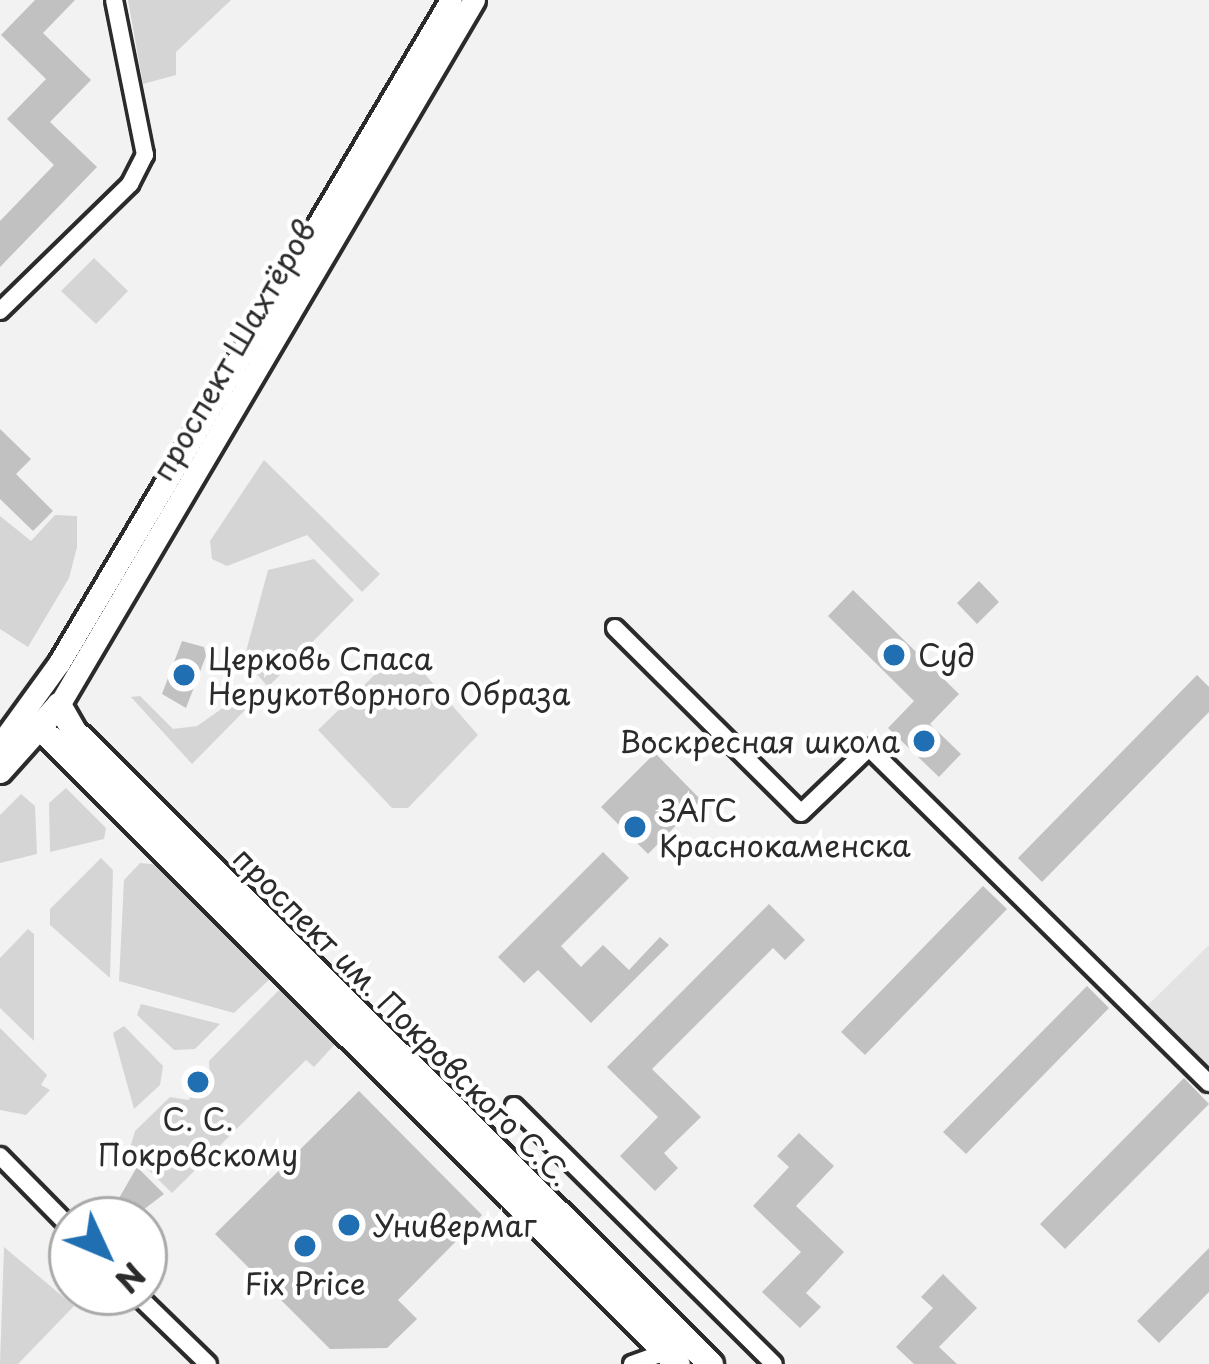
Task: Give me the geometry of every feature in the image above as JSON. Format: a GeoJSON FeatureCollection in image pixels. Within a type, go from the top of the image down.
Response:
{"type":"FeatureCollection","features":[{"type":"Feature","properties":{"kind":"main road","name":"проспект Шахтёров"},"geometry":{"type":"LineString","coordinates":[[0,771],[59,705]]}},
{"type":"Feature","properties":{"kind":"main road","name":"проспект им. Покровского С.С."},"geometry":{"type":"LineString","coordinates":[[59,705],[74,731],[678,1353]]}},
{"type":"Feature","properties":{"kind":"main road","name":"проспект Шахтёров"},"geometry":{"type":"LineString","coordinates":[[3,739],[40,729],[74,731]]}},
{"type":"Feature","properties":{"kind":"main road","name":"проспект им. Покровского С.С."},"geometry":{"type":"LineString","coordinates":[[40,729],[678,1353],[712,1364]]}},
{"type":"Feature","properties":{"kind":"street"},"geometry":{"type":"LineString","coordinates":[[0,311],[130,184],[145,154],[115,0]]}},
{"type":"Feature","properties":{"kind":"street","name":"проспект Шахтёров"},"geometry":{"type":"LineString","coordinates":[[3,739],[50,677],[452,0]]}},
{"type":"Feature","properties":{"kind":"street","name":"проспект Шахтёров"},"geometry":{"type":"LineString","coordinates":[[59,705],[474,0]]}},
{"type":"Feature","properties":{"kind":"street"},"geometry":{"type":"LineString","coordinates":[[614,628],[801,813],[869,748],[1209,1083]]}},
{"type":"Feature","properties":{"kind":"street","name":"проспект Шахтёров"},"geometry":{"type":"LineString","coordinates":[[40,729],[50,677]]}},
{"type":"Feature","properties":{"kind":"street"},"geometry":{"type":"LineString","coordinates":[[514,1106],[774,1364]]}},
{"type":"Feature","properties":{"kind":"street"},"geometry":{"type":"LineString","coordinates":[[0,1156],[48,1205]]}},
{"type":"Feature","properties":{"kind":"street"},"geometry":{"type":"LineString","coordinates":[[159,1316],[208,1364]]}},
{"type":"Feature","properties":{"kind":"street"},"geometry":{"type":"LineString","coordinates":[[632,1364],[678,1353]]}},
{"type":"Feature","properties":{"kind":"shaded area"},"geometry":{"type":"Polygon","coordinates":[[[128,0],[231,0],[176,52],[176,75],[143,84],[128,0]]]}},
{"type":"Feature","properties":{"kind":"shaded area"},"geometry":{"type":"Polygon","coordinates":[[[94,258],[128,291],[96,324],[61,291],[94,258]]]}},
{"type":"Feature","properties":{"kind":"shaded area"},"geometry":{"type":"Polygon","coordinates":[[[264,460],[380,574],[362,592],[307,535],[227,566],[212,559],[210,541],[264,460]]]}},
{"type":"Feature","properties":{"kind":"shaded area"},"geometry":{"type":"Polygon","coordinates":[[[55,515],[77,516],[77,547],[69,578],[28,647],[0,629],[0,516],[31,541],[55,515]]]}},
{"type":"Feature","properties":{"kind":"shaded area"},"geometry":{"type":"Polygon","coordinates":[[[314,559],[354,600],[268,687],[244,659],[268,570],[314,559]]]}},
{"type":"Feature","properties":{"kind":"shaded area"},"geometry":{"type":"Polygon","coordinates":[[[397,653],[409,656],[478,735],[408,808],[392,808],[318,730],[397,653]]]}},
{"type":"Feature","properties":{"kind":"shaded area"},"geometry":{"type":"Polygon","coordinates":[[[243,694],[261,694],[192,764],[131,697],[140,696],[173,729],[197,726],[243,694]]]}},
{"type":"Feature","properties":{"kind":"shaded area"},"geometry":{"type":"Polygon","coordinates":[[[66,788],[106,828],[104,839],[50,852],[49,803],[66,788]]]}},
{"type":"Feature","properties":{"kind":"shaded area"},"geometry":{"type":"Polygon","coordinates":[[[21,794],[35,806],[37,854],[0,863],[0,815],[21,794]]]}},
{"type":"Feature","properties":{"kind":"shaded area"},"geometry":{"type":"Polygon","coordinates":[[[101,858],[113,870],[110,978],[50,925],[50,909],[101,858]]]}},
{"type":"Feature","properties":{"kind":"shaded area"},"geometry":{"type":"Polygon","coordinates":[[[140,863],[159,865],[272,977],[234,1013],[119,981],[124,880],[140,863]]]}},
{"type":"Feature","properties":{"kind":"shaded area"},"geometry":{"type":"Polygon","coordinates":[[[28,929],[34,934],[34,1041],[0,1008],[0,958],[28,929]]]}},
{"type":"Feature","properties":{"kind":"shaded area"},"geometry":{"type":"Polygon","coordinates":[[[1209,945],[1209,1069],[1146,1007],[1209,945]]]}},
{"type":"Feature","properties":{"kind":"shaded area"},"geometry":{"type":"Polygon","coordinates":[[[282,987],[336,1043],[314,1067],[306,1060],[172,1193],[129,1151],[135,1131],[170,1097],[188,1100],[210,1079],[209,1061],[282,987]]]}},
{"type":"Feature","properties":{"kind":"shaded area"},"geometry":{"type":"Polygon","coordinates":[[[141,1004],[220,1024],[195,1049],[174,1050],[137,1015],[141,1004]]]}},
{"type":"Feature","properties":{"kind":"shaded area"},"geometry":{"type":"Polygon","coordinates":[[[124,1026],[163,1066],[160,1085],[134,1109],[113,1033],[124,1026]]]}},
{"type":"Feature","properties":{"kind":"shaded area"},"geometry":{"type":"Polygon","coordinates":[[[0,1028],[47,1075],[41,1085],[50,1090],[26,1115],[0,1110],[0,1028]]]}},
{"type":"Feature","properties":{"kind":"shaded area"},"geometry":{"type":"Polygon","coordinates":[[[4,1247],[48,1284],[48,1316],[64,1316],[18,1364],[0,1364],[4,1247]]]}},
{"type":"Feature","properties":{"kind":"building"},"geometry":{"type":"Polygon","coordinates":[[[35,0],[75,0],[43,33],[91,80],[50,122],[97,167],[0,267],[0,221],[54,165],[7,119],[46,79],[1,35],[35,0]]]}},
{"type":"Feature","properties":{"kind":"building"},"geometry":{"type":"Polygon","coordinates":[[[0,429],[31,459],[16,474],[53,511],[33,531],[0,499],[0,429]]]}},
{"type":"Feature","properties":{"kind":"building"},"geometry":{"type":"Polygon","coordinates":[[[979,581],[999,602],[977,624],[957,603],[979,581]]]}},
{"type":"Feature","properties":{"kind":"building","name":"Суд"},"geometry":{"type":"Polygon","coordinates":[[[853,590],[959,694],[930,724],[961,754],[939,777],[888,728],[914,701],[828,616],[853,590]]]}},
{"type":"Feature","properties":{"kind":"building","name":"Церковь Спаса Нерукотворного Образа"},"geometry":{"type":"Polygon","coordinates":[[[182,641],[204,647],[206,656],[186,708],[162,694],[182,641]]]}},
{"type":"Feature","properties":{"kind":"building"},"geometry":{"type":"Polygon","coordinates":[[[1197,675],[1209,687],[1209,712],[1042,882],[1018,858],[1197,675]]]}},
{"type":"Feature","properties":{"kind":"building"},"geometry":{"type":"Polygon","coordinates":[[[655,753],[701,800],[648,854],[601,807],[655,753]]]}},
{"type":"Feature","properties":{"kind":"building"},"geometry":{"type":"Polygon","coordinates":[[[603,852],[629,878],[561,946],[581,967],[603,945],[629,970],[660,937],[669,945],[591,1023],[538,970],[524,983],[498,957],[603,852]]]}},
{"type":"Feature","properties":{"kind":"building"},"geometry":{"type":"Polygon","coordinates":[[[983,886],[1007,909],[865,1055],[841,1032],[983,886]]]}},
{"type":"Feature","properties":{"kind":"building"},"geometry":{"type":"Polygon","coordinates":[[[769,904],[805,940],[785,960],[773,948],[652,1069],[701,1117],[664,1153],[678,1168],[655,1191],[620,1156],[658,1117],[607,1067],[769,904]]]}},
{"type":"Feature","properties":{"kind":"building"},"geometry":{"type":"Polygon","coordinates":[[[1087,986],[1109,1008],[966,1154],[943,1132],[1087,986]]]}},
{"type":"Feature","properties":{"kind":"building"},"geometry":{"type":"Polygon","coordinates":[[[1184,1078],[1209,1104],[1065,1249],[1040,1224],[1184,1078]]]}},
{"type":"Feature","properties":{"kind":"building","name":"Универмаг"},"geometry":{"type":"Polygon","coordinates":[[[359,1091],[482,1215],[398,1300],[417,1319],[387,1348],[330,1349],[215,1234],[359,1091]]]}},
{"type":"Feature","properties":{"kind":"building"},"geometry":{"type":"Polygon","coordinates":[[[799,1133],[834,1166],[796,1206],[844,1252],[806,1293],[821,1307],[800,1328],[762,1292],[801,1252],[753,1206],[789,1167],[777,1156],[799,1133]]]}},
{"type":"Feature","properties":{"kind":"building"},"geometry":{"type":"Polygon","coordinates":[[[137,1167],[164,1194],[161,1196],[120,1196],[137,1167]]]}},
{"type":"Feature","properties":{"kind":"building"},"geometry":{"type":"Polygon","coordinates":[[[1209,1248],[1209,1292],[1159,1343],[1137,1321],[1209,1248]]]}},
{"type":"Feature","properties":{"kind":"building"},"geometry":{"type":"Polygon","coordinates":[[[943,1274],[977,1308],[939,1347],[957,1364],[914,1364],[896,1347],[933,1308],[921,1297],[943,1274]]]}},
{"type":"Feature","properties":{"kind":"place","name":"Суд"},"geometry":{"type":"Point","coordinates":[894,655]}},
{"type":"Feature","properties":{"kind":"place","name":"Церковь Спаса Нерукотворного Образа"},"geometry":{"type":"Point","coordinates":[184,675]}},
{"type":"Feature","properties":{"kind":"place","name":"Воскресная школа"},"geometry":{"type":"Point","coordinates":[924,741]}},
{"type":"Feature","properties":{"kind":"place","name":"ЗАГС Краснокаменска"},"geometry":{"type":"Point","coordinates":[635,827]}},
{"type":"Feature","properties":{"kind":"place","name":"С. С. Покровскому"},"geometry":{"type":"Point","coordinates":[198,1082]}},
{"type":"Feature","properties":{"kind":"place","name":"Универмаг"},"geometry":{"type":"Point","coordinates":[349,1225]}},
{"type":"Feature","properties":{"kind":"place","name":"Fix Price"},"geometry":{"type":"Point","coordinates":[305,1246]}}]}
